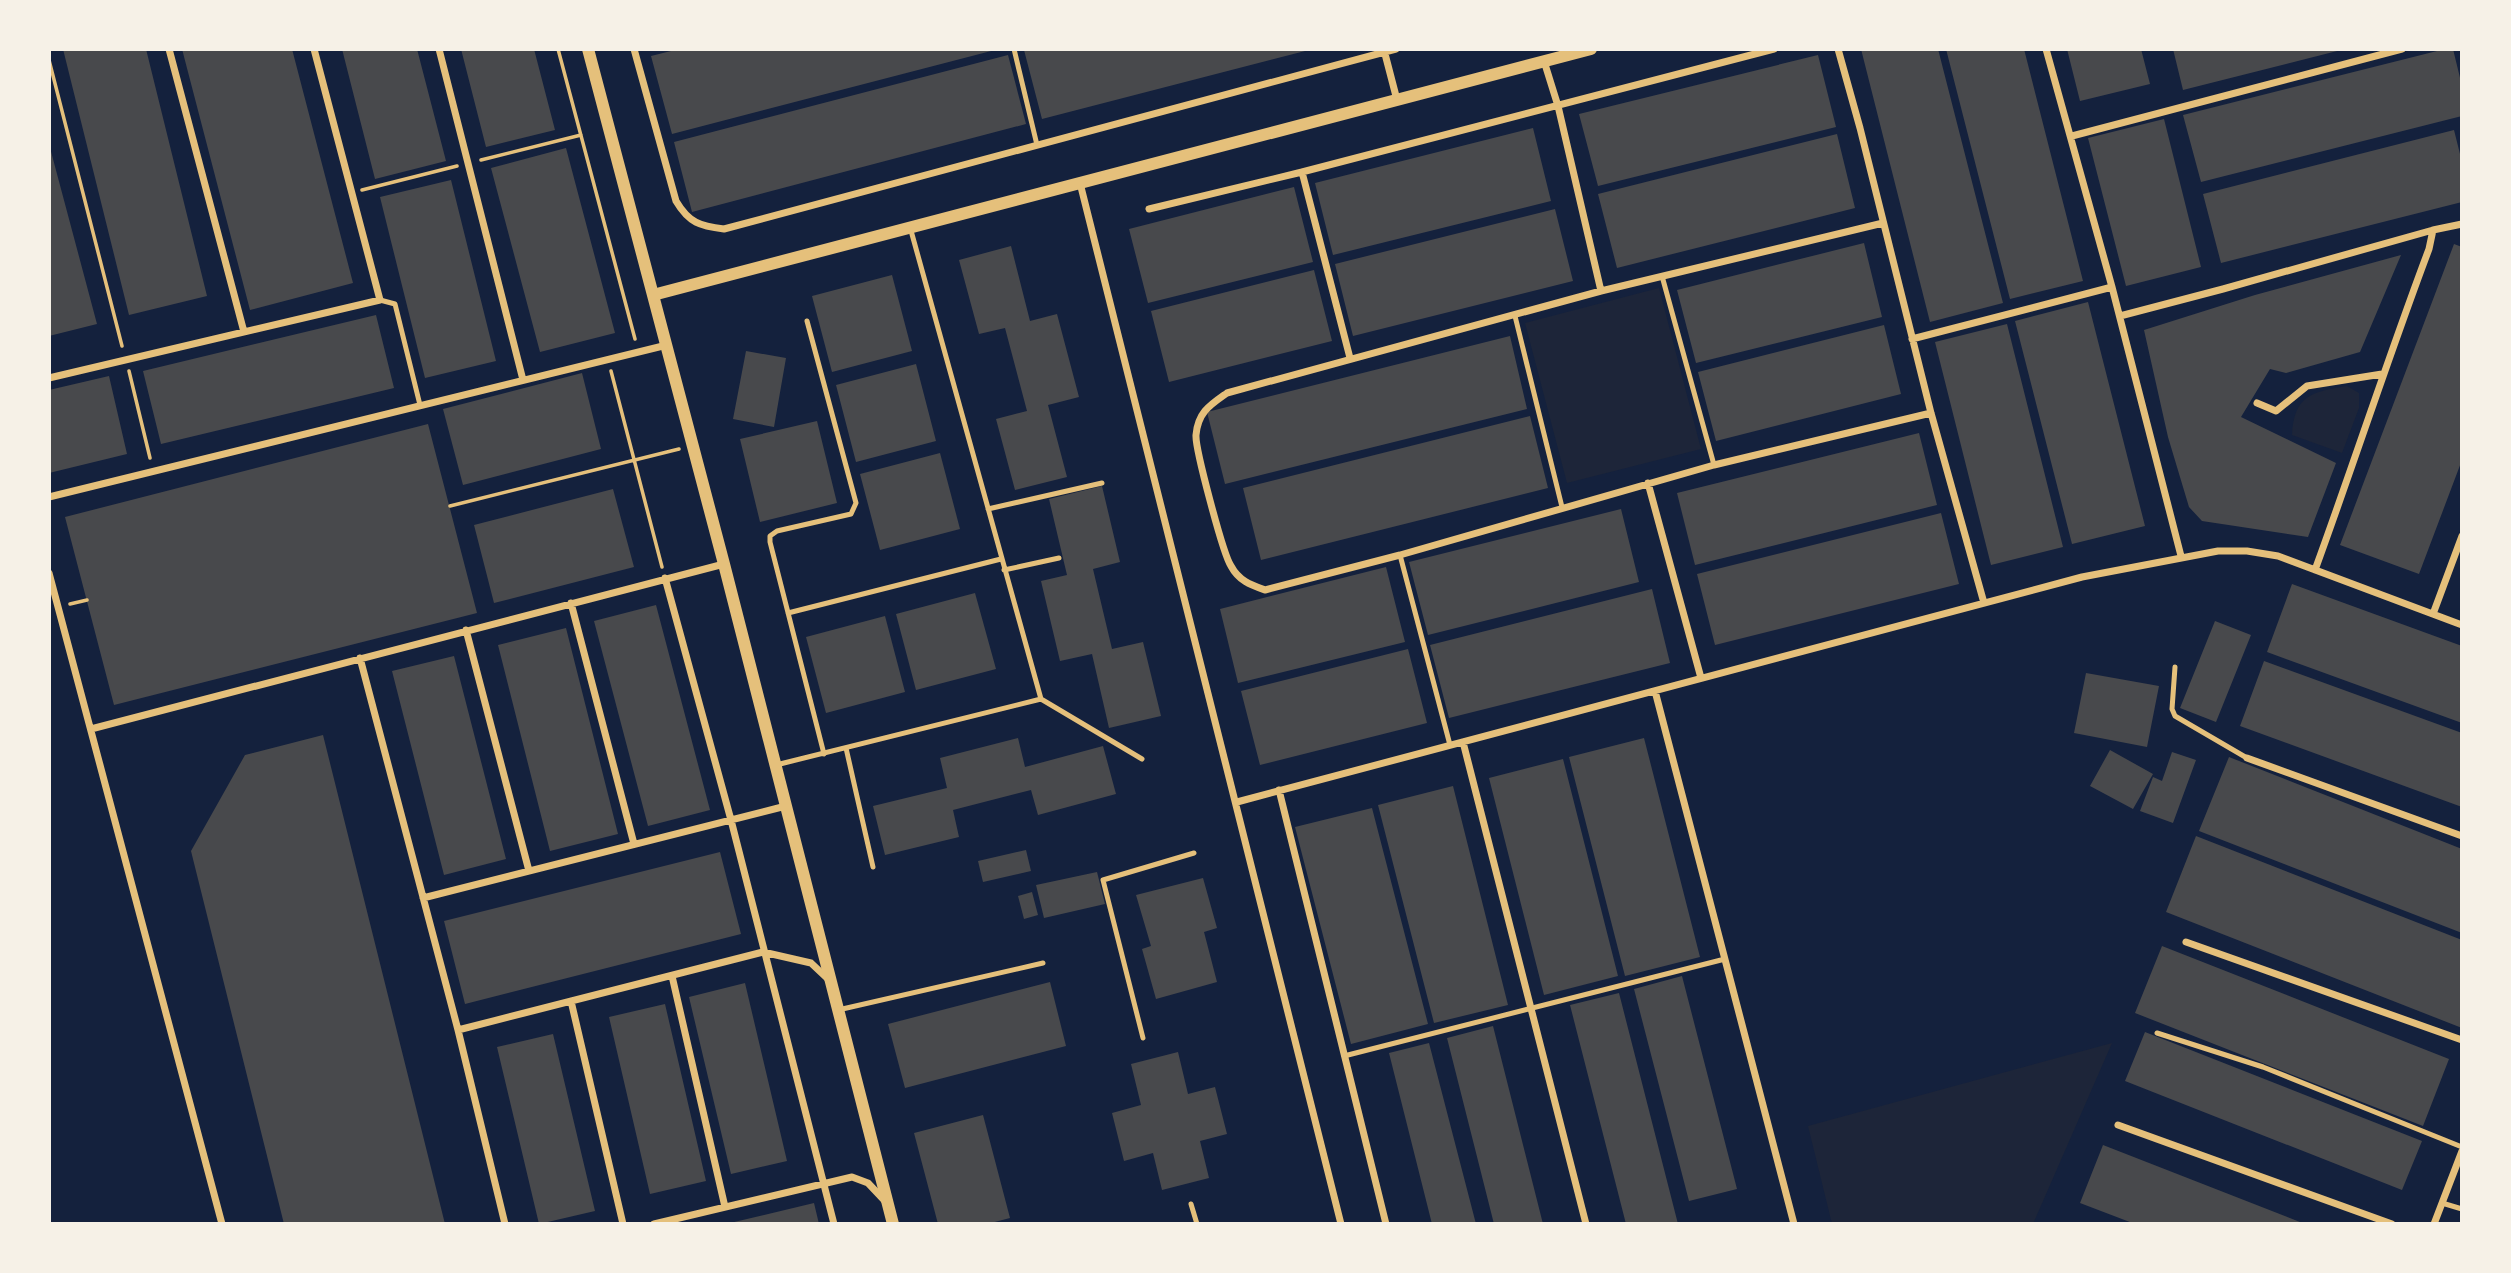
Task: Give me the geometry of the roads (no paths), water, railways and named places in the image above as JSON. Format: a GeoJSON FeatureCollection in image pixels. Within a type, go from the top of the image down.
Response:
{"type":"FeatureCollection","features":[{"type":"Feature","properties":{"kind":"street"},"geometry":{"type":"LineString","coordinates":[[169,49],[244,332]]}},
{"type":"Feature","properties":{"kind":"street"},"geometry":{"type":"LineString","coordinates":[[49,378],[380,300],[314,49]]}},
{"type":"Feature","properties":{"kind":"street"},"geometry":{"type":"LineString","coordinates":[[439,49],[523,380]]}},
{"type":"Feature","properties":{"kind":"street"},"geometry":{"type":"LineString","coordinates":[[588,49],[694,446],[893,1224]]}},
{"type":"Feature","properties":{"kind":"street"},"geometry":{"type":"LineString","coordinates":[[634,49],[676,201],[684,215],[693,222],[724,229],[1384,50],[1396,49]]}},
{"type":"Feature","properties":{"kind":"street"},"geometry":{"type":"LineString","coordinates":[[653,295],[1591,49]]}},
{"type":"Feature","properties":{"kind":"street"},"geometry":{"type":"LineString","coordinates":[[1149,209],[1302,172],[1774,49]]}},
{"type":"Feature","properties":{"kind":"street"},"geometry":{"type":"LineString","coordinates":[[1838,49],[1931,413],[1984,603]]}},
{"type":"Feature","properties":{"kind":"street"},"geometry":{"type":"LineString","coordinates":[[2046,49],[2120,316],[2181,556]]}},
{"type":"Feature","properties":{"kind":"street"},"geometry":{"type":"LineString","coordinates":[[2072,136],[2402,49]]}},
{"type":"Feature","properties":{"kind":"street"},"geometry":{"type":"LineString","coordinates":[[1384,50],[1397,100]]}},
{"type":"Feature","properties":{"kind":"street"},"geometry":{"type":"LineString","coordinates":[[1544,61],[1558,106],[1601,291]]}},
{"type":"Feature","properties":{"kind":"street"},"geometry":{"type":"LineString","coordinates":[[1302,172],[1350,358]]}},
{"type":"Feature","properties":{"kind":"street"},"geometry":{"type":"LineString","coordinates":[[1080,183],[1341,1224]]}},
{"type":"Feature","properties":{"kind":"street"},"geometry":{"type":"LineString","coordinates":[[1883,223],[1601,291],[1227,393],[1204,410],[1196,436],[1211,500],[1230,566],[1245,583],[1265,590],[1400,555],[1714,465],[1931,413]]}},
{"type":"Feature","properties":{"kind":"street"},"geometry":{"type":"LineString","coordinates":[[2120,316],[2462,224]]}},
{"type":"Feature","properties":{"kind":"street"},"geometry":{"type":"LineString","coordinates":[[2315,570],[2382,374],[2429,249],[2433,230]]}},
{"type":"Feature","properties":{"kind":"street"},"geometry":{"type":"LineString","coordinates":[[1912,339],[2112,287]]}},
{"type":"Feature","properties":{"kind":"street"},"geometry":{"type":"LineString","coordinates":[[49,497],[667,345]]}},
{"type":"Feature","properties":{"kind":"street"},"geometry":{"type":"LineString","coordinates":[[2257,404],[2276,411],[2307,386],[2382,374]]}},
{"type":"Feature","properties":{"kind":"street"},"geometry":{"type":"LineString","coordinates":[[1648,483],[1702,678]]}},
{"type":"Feature","properties":{"kind":"street"},"geometry":{"type":"LineString","coordinates":[[2433,614],[2462,536]]}},
{"type":"Feature","properties":{"kind":"street"},"geometry":{"type":"LineString","coordinates":[[1237,802],[2081,577],[2181,556],[2218,551],[2247,551],[2278,556],[2462,625]]}},
{"type":"Feature","properties":{"kind":"street"},"geometry":{"type":"LineString","coordinates":[[91,729],[724,564]]}},
{"type":"Feature","properties":{"kind":"street"},"geometry":{"type":"LineString","coordinates":[[49,573],[222,1224]]}},
{"type":"Feature","properties":{"kind":"street"},"geometry":{"type":"LineString","coordinates":[[666,578],[834,1224]]}},
{"type":"Feature","properties":{"kind":"street"},"geometry":{"type":"LineString","coordinates":[[571,603],[634,844]]}},
{"type":"Feature","properties":{"kind":"street"},"geometry":{"type":"LineString","coordinates":[[466,631],[529,872]]}},
{"type":"Feature","properties":{"kind":"street"},"geometry":{"type":"LineString","coordinates":[[360,658],[458,1030],[505,1224]]}},
{"type":"Feature","properties":{"kind":"street"},"geometry":{"type":"LineString","coordinates":[[1655,691],[1794,1224]]}},
{"type":"Feature","properties":{"kind":"street"},"geometry":{"type":"LineString","coordinates":[[1463,742],[1586,1224]]}},
{"type":"Feature","properties":{"kind":"street"},"geometry":{"type":"LineString","coordinates":[[2247,758],[2462,836]]}},
{"type":"Feature","properties":{"kind":"street"},"geometry":{"type":"LineString","coordinates":[[1279,790],[1386,1224]]}},
{"type":"Feature","properties":{"kind":"street"},"geometry":{"type":"LineString","coordinates":[[423,898],[786,806]]}},
{"type":"Feature","properties":{"kind":"street"},"geometry":{"type":"LineString","coordinates":[[2186,942],[2462,1040]]}},
{"type":"Feature","properties":{"kind":"street"},"geometry":{"type":"LineString","coordinates":[[458,1030],[763,952],[811,963],[832,982]]}},
{"type":"Feature","properties":{"kind":"street"},"geometry":{"type":"LineString","coordinates":[[672,976],[724,1207]]}},
{"type":"Feature","properties":{"kind":"street"},"geometry":{"type":"LineString","coordinates":[[571,1001],[623,1224]]}},
{"type":"Feature","properties":{"kind":"street"},"geometry":{"type":"LineString","coordinates":[[2118,1125],[2392,1224]]}},
{"type":"Feature","properties":{"kind":"street"},"geometry":{"type":"LineString","coordinates":[[2434,1224],[2462,1149]]}},
{"type":"Feature","properties":{"kind":"street"},"geometry":{"type":"LineString","coordinates":[[654,1224],[852,1177],[868,1183],[888,1204]]}},
{"type":"Feature","properties":{"kind":"lane"},"geometry":{"type":"LineString","coordinates":[[1014,49],[1037,145]]}},
{"type":"Feature","properties":{"kind":"lane"},"geometry":{"type":"LineString","coordinates":[[910,227],[1041,699],[1142,759]]}},
{"type":"Feature","properties":{"kind":"lane"},"geometry":{"type":"LineString","coordinates":[[1662,276],[1714,465]]}},
{"type":"Feature","properties":{"kind":"lane"},"geometry":{"type":"LineString","coordinates":[[380,300],[395,304],[420,405]]}},
{"type":"Feature","properties":{"kind":"lane"},"geometry":{"type":"LineString","coordinates":[[1515,316],[1562,507]]}},
{"type":"Feature","properties":{"kind":"lane"},"geometry":{"type":"LineString","coordinates":[[807,321],[856,503],[852,514],[777,531],[770,536],[769,541],[824,754]]}},
{"type":"Feature","properties":{"kind":"lane"},"geometry":{"type":"LineString","coordinates":[[988,509],[1102,482]]}},
{"type":"Feature","properties":{"kind":"lane"},"geometry":{"type":"LineString","coordinates":[[1400,555],[1450,745]]}},
{"type":"Feature","properties":{"kind":"lane"},"geometry":{"type":"LineString","coordinates":[[1004,570],[1059,558]]}},
{"type":"Feature","properties":{"kind":"lane"},"geometry":{"type":"LineString","coordinates":[[788,613],[1001,559]]}},
{"type":"Feature","properties":{"kind":"lane"},"geometry":{"type":"LineString","coordinates":[[2175,667],[2173,713],[2193,729],[2247,758]]}},
{"type":"Feature","properties":{"kind":"lane"},"geometry":{"type":"LineString","coordinates":[[776,765],[1041,699]]}},
{"type":"Feature","properties":{"kind":"lane"},"geometry":{"type":"LineString","coordinates":[[846,748],[873,867]]}},
{"type":"Feature","properties":{"kind":"lane"},"geometry":{"type":"LineString","coordinates":[[1143,1038],[1103,880],[1194,853]]}},
{"type":"Feature","properties":{"kind":"lane"},"geometry":{"type":"LineString","coordinates":[[1344,1056],[1725,959]]}},
{"type":"Feature","properties":{"kind":"lane"},"geometry":{"type":"LineString","coordinates":[[838,1010],[1043,963]]}},
{"type":"Feature","properties":{"kind":"lane"},"geometry":{"type":"LineString","coordinates":[[2157,1033],[2263,1067],[2462,1149]]}},
{"type":"Feature","properties":{"kind":"lane"},"geometry":{"type":"LineString","coordinates":[[2442,1203],[2462,1209]]}},
{"type":"Feature","properties":{"kind":"lane"},"geometry":{"type":"LineString","coordinates":[[1192,1204],[1197,1224]]}}]}
